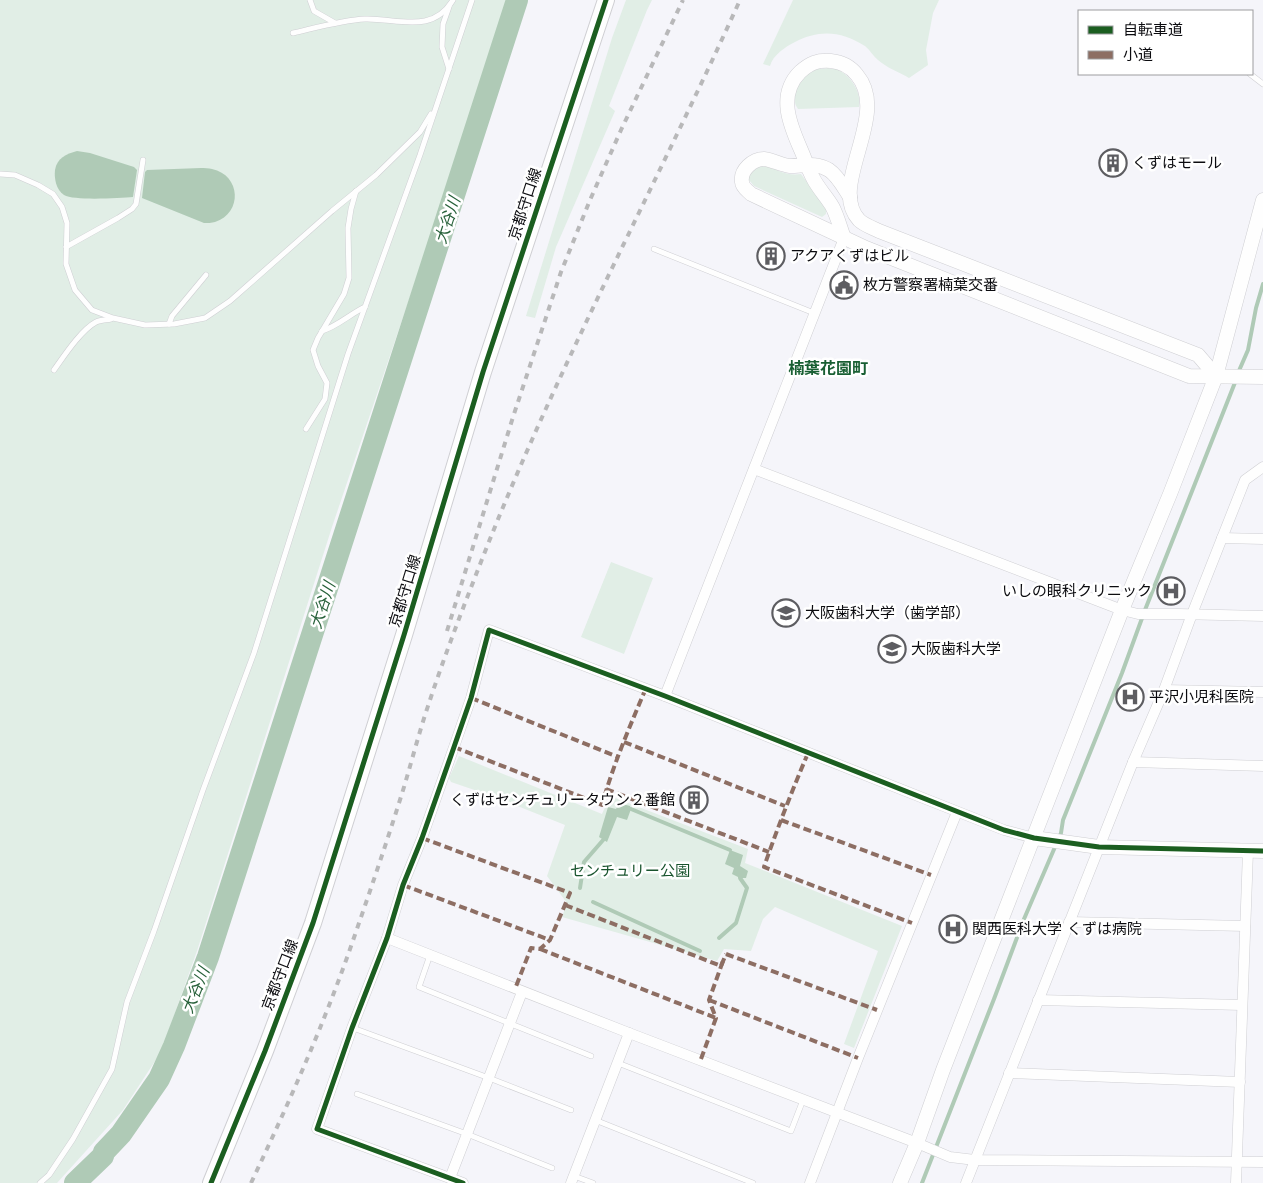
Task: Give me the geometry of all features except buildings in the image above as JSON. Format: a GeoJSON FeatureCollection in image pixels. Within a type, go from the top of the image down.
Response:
{"type":"FeatureCollection","features":[{"type":"Feature","properties":{"kind":"main road","name":"京都守口線"},"geometry":{"type":"LineString","coordinates":[[211,1183],[265,1051],[313,923],[404,635],[483,372],[606,0]]}},
{"type":"Feature","properties":{"kind":"street"},"geometry":{"type":"LineString","coordinates":[[666,696],[844,238],[833,208],[813,178],[788,114],[787,103],[792,83],[798,74],[810,64],[834,61],[844,64],[861,81],[867,103],[865,122],[851,181],[850,197],[851,205],[860,221],[873,228],[1198,355],[1216,376]]}},
{"type":"Feature","properties":{"kind":"street"},"geometry":{"type":"LineString","coordinates":[[850,197],[835,175],[827,168],[812,164],[792,166],[762,159],[750,163],[743,174],[742,184],[751,194],[866,248],[1189,376],[1263,377]]}},
{"type":"Feature","properties":{"kind":"street"},"geometry":{"type":"LineString","coordinates":[[900,1183],[917,1143],[942,1070],[1122,610],[1216,376],[1263,200]]}},
{"type":"Feature","properties":{"kind":"street"},"geometry":{"type":"LineString","coordinates":[[966,1183],[1133,762],[1164,690],[1245,480],[1263,467]]}},
{"type":"Feature","properties":{"kind":"street"},"geometry":{"type":"LineString","coordinates":[[754,469],[1122,610],[1138,614],[1263,616]]}},
{"type":"Feature","properties":{"kind":"street"},"geometry":{"type":"LineString","coordinates":[[1222,538],[1263,539]]}},
{"type":"Feature","properties":{"kind":"street"},"geometry":{"type":"LineString","coordinates":[[463,1183],[317,1129],[352,1028],[387,938],[403,885],[422,838],[470,698],[489,630],[666,696],[1004,830],[1034,838],[1099,847],[1263,851]]}},
{"type":"Feature","properties":{"kind":"street"},"geometry":{"type":"LineString","coordinates":[[1164,690],[1263,692]]}},
{"type":"Feature","properties":{"kind":"street"},"geometry":{"type":"LineString","coordinates":[[1133,762],[1263,766]]}},
{"type":"Feature","properties":{"kind":"street"},"geometry":{"type":"LineString","coordinates":[[810,1183],[836,1113],[957,812]]}},
{"type":"Feature","properties":{"kind":"street"},"geometry":{"type":"LineString","coordinates":[[1236,1183],[1248,851]]}},
{"type":"Feature","properties":{"kind":"street"},"geometry":{"type":"LineString","coordinates":[[1069,922],[1245,926]]}},
{"type":"Feature","properties":{"kind":"street"},"geometry":{"type":"LineString","coordinates":[[387,938],[950,1157],[975,1160],[1263,1162]]}},
{"type":"Feature","properties":{"kind":"street"},"geometry":{"type":"LineString","coordinates":[[450,1178],[522,992]]}},
{"type":"Feature","properties":{"kind":"street"},"geometry":{"type":"LineString","coordinates":[[1038,1000],[1242,1005]]}},
{"type":"Feature","properties":{"kind":"street"},"geometry":{"type":"LineString","coordinates":[[572,1179],[629,1033]]}},
{"type":"Feature","properties":{"kind":"street"},"geometry":{"type":"LineString","coordinates":[[1009,1073],[1240,1082]]}},
{"type":"Feature","properties":{"kind":"lane"},"geometry":{"type":"LineString","coordinates":[[310,0],[314,12],[335,24]]}},
{"type":"Feature","properties":{"kind":"lane"},"geometry":{"type":"LineString","coordinates":[[293,33],[365,19],[417,23],[437,17],[453,0]]}},
{"type":"Feature","properties":{"kind":"lane"},"geometry":{"type":"LineString","coordinates":[[40,1183],[50,1175],[73,1139],[112,1069],[127,1002],[254,652],[348,354],[472,0]]}},
{"type":"Feature","properties":{"kind":"lane"},"geometry":{"type":"LineString","coordinates":[[449,6],[443,24],[442,47],[449,69]]}},
{"type":"Feature","properties":{"kind":"lane"},"geometry":{"type":"LineString","coordinates":[[1251,75],[1263,84]]}},
{"type":"Feature","properties":{"kind":"lane"},"geometry":{"type":"LineString","coordinates":[[0,174],[15,175],[38,185],[53,194],[62,207],[67,224],[66,264],[75,290],[92,310],[112,318],[145,326],[169,324],[205,318],[230,301],[376,175],[420,132],[436,107]]}},
{"type":"Feature","properties":{"kind":"lane"},"geometry":{"type":"LineString","coordinates":[[66,247],[132,209],[136,204],[143,160]]}},
{"type":"Feature","properties":{"kind":"lane"},"geometry":{"type":"LineString","coordinates":[[306,429],[325,399],[327,383],[318,366],[313,350],[344,294],[350,278],[348,228],[357,190]]}},
{"type":"Feature","properties":{"kind":"lane"},"geometry":{"type":"LineString","coordinates":[[654,249],[815,314]]}},
{"type":"Feature","properties":{"kind":"lane"},"geometry":{"type":"LineString","coordinates":[[169,324],[172,316],[206,275]]}},
{"type":"Feature","properties":{"kind":"lane"},"geometry":{"type":"LineString","coordinates":[[322,331],[332,328],[365,307]]}},
{"type":"Feature","properties":{"kind":"lane"},"geometry":{"type":"LineString","coordinates":[[54,370],[83,332],[96,322],[112,318]]}},
{"type":"Feature","properties":{"kind":"lane"},"geometry":{"type":"LineString","coordinates":[[430,955],[419,987],[591,1056]]}},
{"type":"Feature","properties":{"kind":"lane"},"geometry":{"type":"LineString","coordinates":[[352,1028],[571,1110]]}},
{"type":"Feature","properties":{"kind":"lane"},"geometry":{"type":"LineString","coordinates":[[618,1064],[791,1131],[803,1100]]}},
{"type":"Feature","properties":{"kind":"lane"},"geometry":{"type":"LineString","coordinates":[[357,1094],[467,1134],[552,1168]]}},
{"type":"Feature","properties":{"kind":"lane"},"geometry":{"type":"LineString","coordinates":[[596,1120],[753,1183]]}},
{"type":"Feature","properties":{"kind":"lane"},"geometry":{"type":"LineString","coordinates":[[572,1179],[594,1183]]}},
{"type":"Feature","properties":{"kind":"green space"},"geometry":{"type":"Polygon","coordinates":[[[0,0],[528,0],[526,7],[506,3],[419,270],[332,527],[197,951],[161,1052],[123,1110],[57,1183],[0,1183],[0,0]]]}},
{"type":"Feature","properties":{"kind":"green space"},"geometry":{"type":"Polygon","coordinates":[[[626,0],[652,0],[609,106],[615,111],[556,247],[535,318],[526,316],[612,38],[626,0]]]}},
{"type":"Feature","properties":{"kind":"green space"},"geometry":{"type":"Polygon","coordinates":[[[793,0],[939,0],[933,13],[926,50],[928,65],[909,78],[882,63],[865,46],[848,37],[830,34],[813,35],[804,38],[780,52],[770,66],[763,64],[793,0]]]}},
{"type":"Feature","properties":{"kind":"green space"},"geometry":{"type":"Polygon","coordinates":[[[828,68],[841,71],[854,84],[859,95],[859,107],[798,109],[795,104],[795,97],[800,83],[811,72],[828,68]]]}},
{"type":"Feature","properties":{"kind":"green space"},"geometry":{"type":"Polygon","coordinates":[[[766,165],[787,174],[801,174],[826,208],[826,214],[822,217],[754,186],[749,180],[749,174],[753,168],[766,165]]]}},
{"type":"Feature","properties":{"kind":"green space"},"geometry":{"type":"Polygon","coordinates":[[[611,562],[653,578],[624,654],[581,637],[611,562]]]}},
{"type":"Feature","properties":{"kind":"green space","name":"センチュリー公園"},"geometry":{"type":"Polygon","coordinates":[[[459,756],[602,814],[610,796],[748,849],[745,863],[902,926],[854,1048],[844,1044],[878,951],[775,907],[763,919],[751,951],[724,949],[717,961],[562,917],[567,903],[547,876],[565,825],[451,782],[449,778],[459,756]]]}},
{"type":"Feature","properties":{"kind":"shaded area"},"geometry":{"type":"Polygon","coordinates":[[[77,151],[90,153],[134,167],[137,170],[133,197],[77,198],[61,193],[55,180],[56,166],[63,157],[77,151]]]}},
{"type":"Feature","properties":{"kind":"shaded area"},"geometry":{"type":"Polygon","coordinates":[[[201,168],[222,173],[233,186],[235,194],[234,203],[230,211],[215,222],[204,223],[142,198],[145,172],[147,170],[201,168]]]}},
{"type":"Feature","properties":{"kind":"shaded area"},"geometry":{"type":"Polygon","coordinates":[[[619,803],[630,806],[631,809],[627,820],[617,817],[607,842],[599,837],[608,807],[616,809],[619,803]]]}},
{"type":"Feature","properties":{"kind":"shaded area"},"geometry":{"type":"Polygon","coordinates":[[[730,850],[743,855],[740,866],[748,871],[746,878],[740,878],[732,874],[734,868],[725,864],[730,850]]]}},
{"type":"Feature","properties":{"kind":"waterway","name":"大谷川"},"geometry":{"type":"LineString","coordinates":[[75,1183],[103,1156],[104,1152],[121,1134],[159,1079],[174,1046],[208,957],[517,0]]}},
{"type":"Feature","properties":{"kind":"waterway"},"geometry":{"type":"LineString","coordinates":[[1238,373],[1248,350],[1256,308],[1263,284]]}},
{"type":"Feature","properties":{"kind":"waterway"},"geometry":{"type":"LineString","coordinates":[[922,1183],[1024,919],[1061,833],[1063,820],[1236,380]]}},
{"type":"Feature","properties":{"kind":"waterway"},"geometry":{"type":"LineString","coordinates":[[631,809],[730,850]]}},
{"type":"Feature","properties":{"kind":"waterway"},"geometry":{"type":"LineString","coordinates":[[580,888],[584,862],[604,839]]}},
{"type":"Feature","properties":{"kind":"waterway"},"geometry":{"type":"LineString","coordinates":[[719,938],[736,923],[747,888],[740,878]]}},
{"type":"Feature","properties":{"kind":"waterway"},"geometry":{"type":"LineString","coordinates":[[593,902],[700,951]]}},
{"type":"Feature","properties":{"kind":"railway"},"geometry":{"type":"LineString","coordinates":[[447,631],[513,417],[561,272],[621,130],[683,0]]}},
{"type":"Feature","properties":{"kind":"railway"},"geometry":{"type":"LineString","coordinates":[[251,1183],[278,1126],[327,1011],[391,828],[440,671],[472,584],[508,495],[572,352],[740,0]]}},
{"type":"Feature","properties":{"kind":"marked path"},"geometry":{"type":"LineString","coordinates":[[454,747],[602,805],[617,760],[646,688]]}},
{"type":"Feature","properties":{"kind":"marked path"},"geometry":{"type":"LineString","coordinates":[[471,698],[618,757]]}},
{"type":"Feature","properties":{"kind":"marked path"},"geometry":{"type":"LineString","coordinates":[[624,742],[785,806]]}},
{"type":"Feature","properties":{"kind":"marked path"},"geometry":{"type":"LineString","coordinates":[[808,753],[764,867],[912,923]]}},
{"type":"Feature","properties":{"kind":"marked path"},"geometry":{"type":"LineString","coordinates":[[606,789],[769,852]]}},
{"type":"Feature","properties":{"kind":"marked path"},"geometry":{"type":"LineString","coordinates":[[781,820],[931,875]]}},
{"type":"Feature","properties":{"kind":"marked path"},"geometry":{"type":"LineString","coordinates":[[422,838],[570,893],[550,940],[540,949],[531,948],[515,989]]}},
{"type":"Feature","properties":{"kind":"marked path"},"geometry":{"type":"LineString","coordinates":[[403,885],[550,940]]}},
{"type":"Feature","properties":{"kind":"marked path"},"geometry":{"type":"LineString","coordinates":[[565,905],[721,966],[726,954]]}},
{"type":"Feature","properties":{"kind":"marked path"},"geometry":{"type":"LineString","coordinates":[[540,949],[716,1018]]}},
{"type":"Feature","properties":{"kind":"marked path"},"geometry":{"type":"LineString","coordinates":[[726,954],[877,1010]]}},
{"type":"Feature","properties":{"kind":"marked path"},"geometry":{"type":"LineString","coordinates":[[701,1059],[716,1018],[709,1000],[723,961]]}},
{"type":"Feature","properties":{"kind":"marked path"},"geometry":{"type":"LineString","coordinates":[[709,1000],[858,1058]]}},
{"type":"Feature","properties":{"kind":"cycle path"},"geometry":{"type":"LineString","coordinates":[[211,1183],[265,1051],[313,923],[404,635],[483,372],[606,0]]}},
{"type":"Feature","properties":{"kind":"cycle path"},"geometry":{"type":"LineString","coordinates":[[463,1183],[317,1129],[352,1028],[387,938],[403,885],[422,838],[471,698],[489,630],[665,696],[1004,830],[1034,838],[1099,847],[1263,851]]}},
{"type":"Feature","properties":{"kind":"place","name":"くずはモール"},"geometry":{"type":"Point","coordinates":[1113,163]}},
{"type":"Feature","properties":{"kind":"place","name":"アクアくずはビル"},"geometry":{"type":"Point","coordinates":[771,256]}},
{"type":"Feature","properties":{"kind":"place","name":"枚方警察署楠葉交番"},"geometry":{"type":"Point","coordinates":[844,285]}},
{"type":"Feature","properties":{"kind":"place","name":"いしの眼科クリニック"},"geometry":{"type":"Point","coordinates":[1171,591]}},
{"type":"Feature","properties":{"kind":"place","name":"大阪歯科大学（歯学部）"},"geometry":{"type":"Point","coordinates":[786,613]}},
{"type":"Feature","properties":{"kind":"place","name":"大阪歯科大学"},"geometry":{"type":"Point","coordinates":[892,649]}},
{"type":"Feature","properties":{"kind":"place","name":"平沢小児科医院"},"geometry":{"type":"Point","coordinates":[1130,697]}},
{"type":"Feature","properties":{"kind":"place","name":"くずはセンチュリータウン２番館"},"geometry":{"type":"Point","coordinates":[694,800]}},
{"type":"Feature","properties":{"kind":"place","name":"関西医科大学 くずは病院"},"geometry":{"type":"Point","coordinates":[953,929]}},
{"type":"Feature","properties":{"kind":"district","name":"楠葉花園町"},"geometry":{"type":"Point","coordinates":[828,368]}}]}
